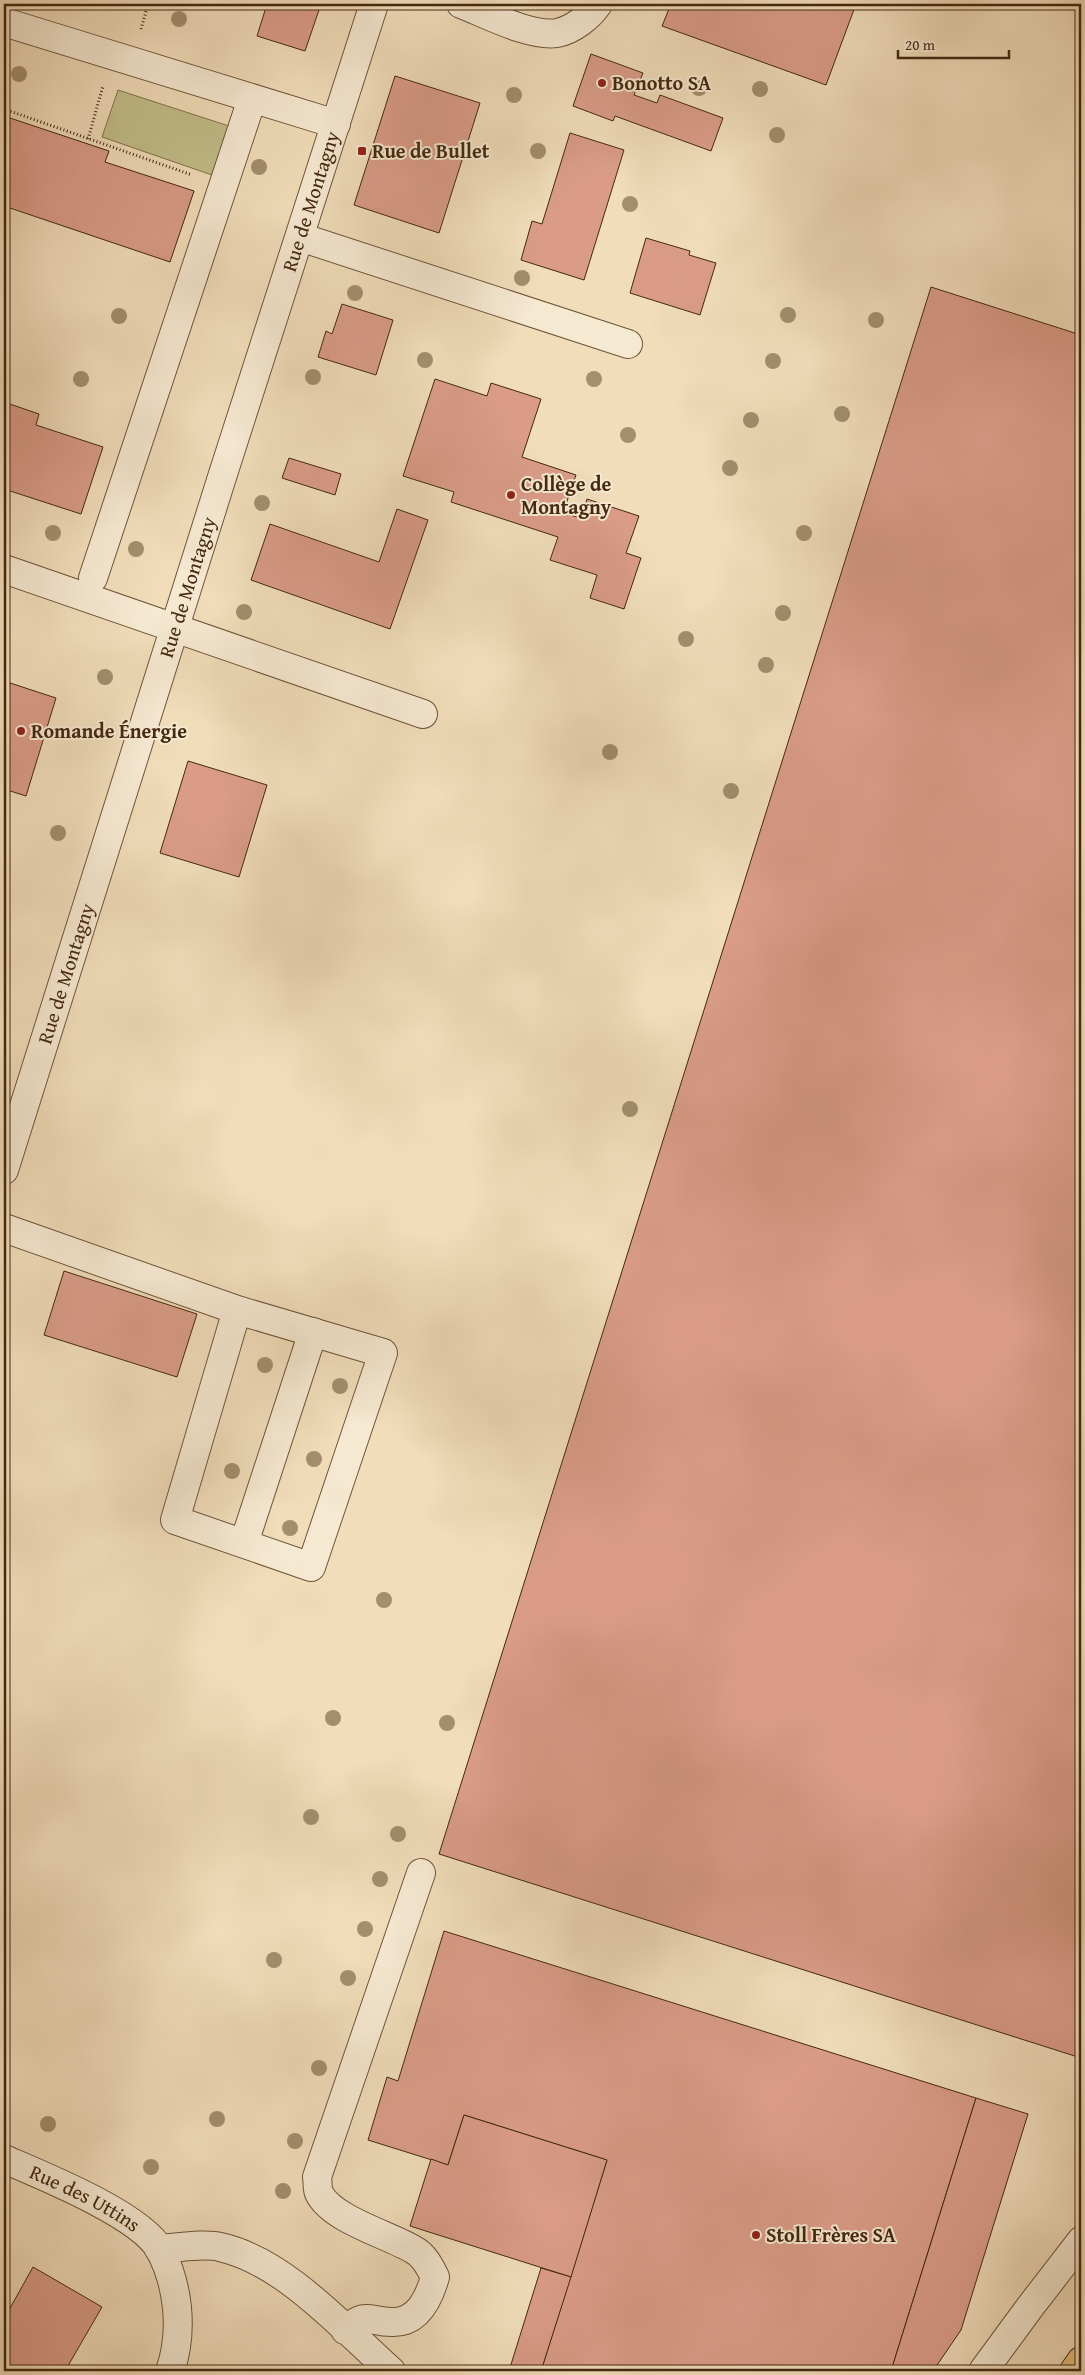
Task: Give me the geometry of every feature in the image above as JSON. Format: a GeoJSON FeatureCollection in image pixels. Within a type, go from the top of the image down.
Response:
{"type":"FeatureCollection","features":[{"type":"Feature","properties":{"kind":"highway"},"geometry":{"type":"LineString","coordinates":[[1074,2371],[1081,2361]]}},
{"type":"Feature","properties":{"kind":"street","name":"Rue de Montagny"},"geometry":{"type":"LineString","coordinates":[[4,1170],[174,629],[374,4]]}},
{"type":"Feature","properties":{"kind":"street"},"geometry":{"type":"LineString","coordinates":[[461,4],[531,30],[558,32],[578,24],[598,4]]}},
{"type":"Feature","properties":{"kind":"street"},"geometry":{"type":"LineString","coordinates":[[4,22],[252,100],[336,124]]}},
{"type":"Feature","properties":{"kind":"street"},"geometry":{"type":"LineString","coordinates":[[93,578],[252,100]]}},
{"type":"Feature","properties":{"kind":"street"},"geometry":{"type":"LineString","coordinates":[[300,237],[628,344]]}},
{"type":"Feature","properties":{"kind":"street"},"geometry":{"type":"LineString","coordinates":[[4,569],[423,714]]}},
{"type":"Feature","properties":{"kind":"street"},"geometry":{"type":"LineString","coordinates":[[4,1228],[237,1310],[383,1353],[310,1567],[176,1520],[237,1310]]}},
{"type":"Feature","properties":{"kind":"street"},"geometry":{"type":"LineString","coordinates":[[244,1543],[313,1332]]}},
{"type":"Feature","properties":{"kind":"street"},"geometry":{"type":"LineString","coordinates":[[345,2330],[356,2321],[371,2317],[392,2322],[407,2320],[420,2310],[429,2297],[435,2277],[429,2264],[416,2250],[360,2226],[330,2206],[319,2192],[317,2177],[421,1873]]}},
{"type":"Feature","properties":{"kind":"street","name":"Rue des Uttins"},"geometry":{"type":"LineString","coordinates":[[4,2159],[111,2210],[140,2229],[159,2249]]}},
{"type":"Feature","properties":{"kind":"street"},"geometry":{"type":"LineString","coordinates":[[983,2371],[1081,2241]]}},
{"type":"Feature","properties":{"kind":"street"},"geometry":{"type":"LineString","coordinates":[[170,2371],[178,2326],[175,2288],[159,2249],[219,2246],[258,2260],[292,2283],[391,2371]]}},
{"type":"Feature","properties":{"kind":"path"},"geometry":{"type":"LineString","coordinates":[[138,37],[148,4]]}},
{"type":"Feature","properties":{"kind":"path"},"geometry":{"type":"LineString","coordinates":[[88,139],[105,80]]}},
{"type":"Feature","properties":{"kind":"path"},"geometry":{"type":"LineString","coordinates":[[4,109],[224,186]]}},
{"type":"Feature","properties":{"kind":"shaded area"},"geometry":{"type":"Polygon","coordinates":[[[118,90],[229,126],[212,175],[102,137],[118,90]]]}},
{"type":"Feature","properties":{"kind":"building"},"geometry":{"type":"Polygon","coordinates":[[[267,4],[321,4],[305,51],[257,36],[267,4]]]}},
{"type":"Feature","properties":{"kind":"building"},"geometry":{"type":"Polygon","coordinates":[[[671,4],[856,4],[826,85],[662,26],[671,4]]]}},
{"type":"Feature","properties":{"kind":"building"},"geometry":{"type":"Polygon","coordinates":[[[591,54],[643,73],[634,95],[657,103],[660,95],[723,118],[711,151],[615,116],[613,121],[573,106],[591,54]]]}},
{"type":"Feature","properties":{"kind":"building"},"geometry":{"type":"Polygon","coordinates":[[[395,76],[480,103],[439,233],[354,205],[395,76]]]}},
{"type":"Feature","properties":{"kind":"building"},"geometry":{"type":"Polygon","coordinates":[[[7,117],[109,151],[105,162],[194,191],[170,262],[4,206],[4,128],[7,117]]]}},
{"type":"Feature","properties":{"kind":"building"},"geometry":{"type":"Polygon","coordinates":[[[570,133],[624,150],[584,280],[521,260],[532,221],[542,224],[570,133]]]}},
{"type":"Feature","properties":{"kind":"building"},"geometry":{"type":"Polygon","coordinates":[[[646,238],[690,251],[689,255],[716,263],[700,315],[630,293],[646,238]]]}},
{"type":"Feature","properties":{"kind":"building"},"geometry":{"type":"Polygon","coordinates":[[[931,287],[1081,335],[1081,2058],[439,1854],[931,287]]]}},
{"type":"Feature","properties":{"kind":"building"},"geometry":{"type":"Polygon","coordinates":[[[342,304],[393,320],[376,375],[318,357],[326,331],[332,334],[342,304]]]}},
{"type":"Feature","properties":{"kind":"building","name":"Collège de Montagny"},"geometry":{"type":"Polygon","coordinates":[[[435,379],[487,396],[491,383],[541,399],[522,457],[576,475],[563,513],[581,518],[587,499],[639,516],[626,553],[641,558],[624,609],[590,598],[597,575],[550,560],[558,537],[451,502],[454,492],[403,476],[435,379]]]}},
{"type":"Feature","properties":{"kind":"building"},"geometry":{"type":"Polygon","coordinates":[[[4,402],[39,414],[36,425],[103,447],[81,514],[4,489],[4,402]]]}},
{"type":"Feature","properties":{"kind":"building"},"geometry":{"type":"Polygon","coordinates":[[[289,458],[341,474],[335,495],[282,478],[289,458]]]}},
{"type":"Feature","properties":{"kind":"building"},"geometry":{"type":"Polygon","coordinates":[[[397,509],[428,520],[390,629],[251,580],[270,524],[379,562],[397,509]]]}},
{"type":"Feature","properties":{"kind":"building"},"geometry":{"type":"Polygon","coordinates":[[[4,681],[56,698],[26,796],[4,789],[4,681]]]}},
{"type":"Feature","properties":{"kind":"building"},"geometry":{"type":"Polygon","coordinates":[[[188,761],[267,785],[239,877],[160,853],[188,761]]]}},
{"type":"Feature","properties":{"kind":"building"},"geometry":{"type":"Polygon","coordinates":[[[64,1271],[197,1314],[177,1377],[44,1335],[64,1271]]]}},
{"type":"Feature","properties":{"kind":"building"},"geometry":{"type":"Polygon","coordinates":[[[444,1931],[976,2098],[891,2371],[541,2371],[607,2160],[464,2115],[448,2165],[368,2140],[387,2077],[398,2081],[444,1931]]]}},
{"type":"Feature","properties":{"kind":"building"},"geometry":{"type":"Polygon","coordinates":[[[976,2098],[1028,2114],[961,2330],[933,2371],[891,2371],[976,2098]]]}},
{"type":"Feature","properties":{"kind":"building"},"geometry":{"type":"Polygon","coordinates":[[[464,2115],[607,2160],[571,2277],[410,2226],[431,2159],[448,2165],[464,2115]]]}},
{"type":"Feature","properties":{"kind":"building"},"geometry":{"type":"Polygon","coordinates":[[[33,2267],[102,2307],[65,2371],[4,2371],[4,2319],[33,2267]]]}},
{"type":"Feature","properties":{"kind":"building"},"geometry":{"type":"Polygon","coordinates":[[[541,2268],[571,2277],[541,2371],[509,2371],[541,2268]]]}},
{"type":"Feature","properties":{"kind":"place","name":"Bonotto SA"},"geometry":{"type":"Point","coordinates":[602,83]}},
{"type":"Feature","properties":{"kind":"place","name":"Rue de Bullet"},"geometry":{"type":"Point","coordinates":[362,151]}},
{"type":"Feature","properties":{"kind":"place","name":"Collège de Montagny"},"geometry":{"type":"Point","coordinates":[511,495]}},
{"type":"Feature","properties":{"kind":"place","name":"Romande Énergie"},"geometry":{"type":"Point","coordinates":[21,731]}},
{"type":"Feature","properties":{"kind":"place","name":"Stoll Frères SA"},"geometry":{"type":"Point","coordinates":[756,2235]}}]}
